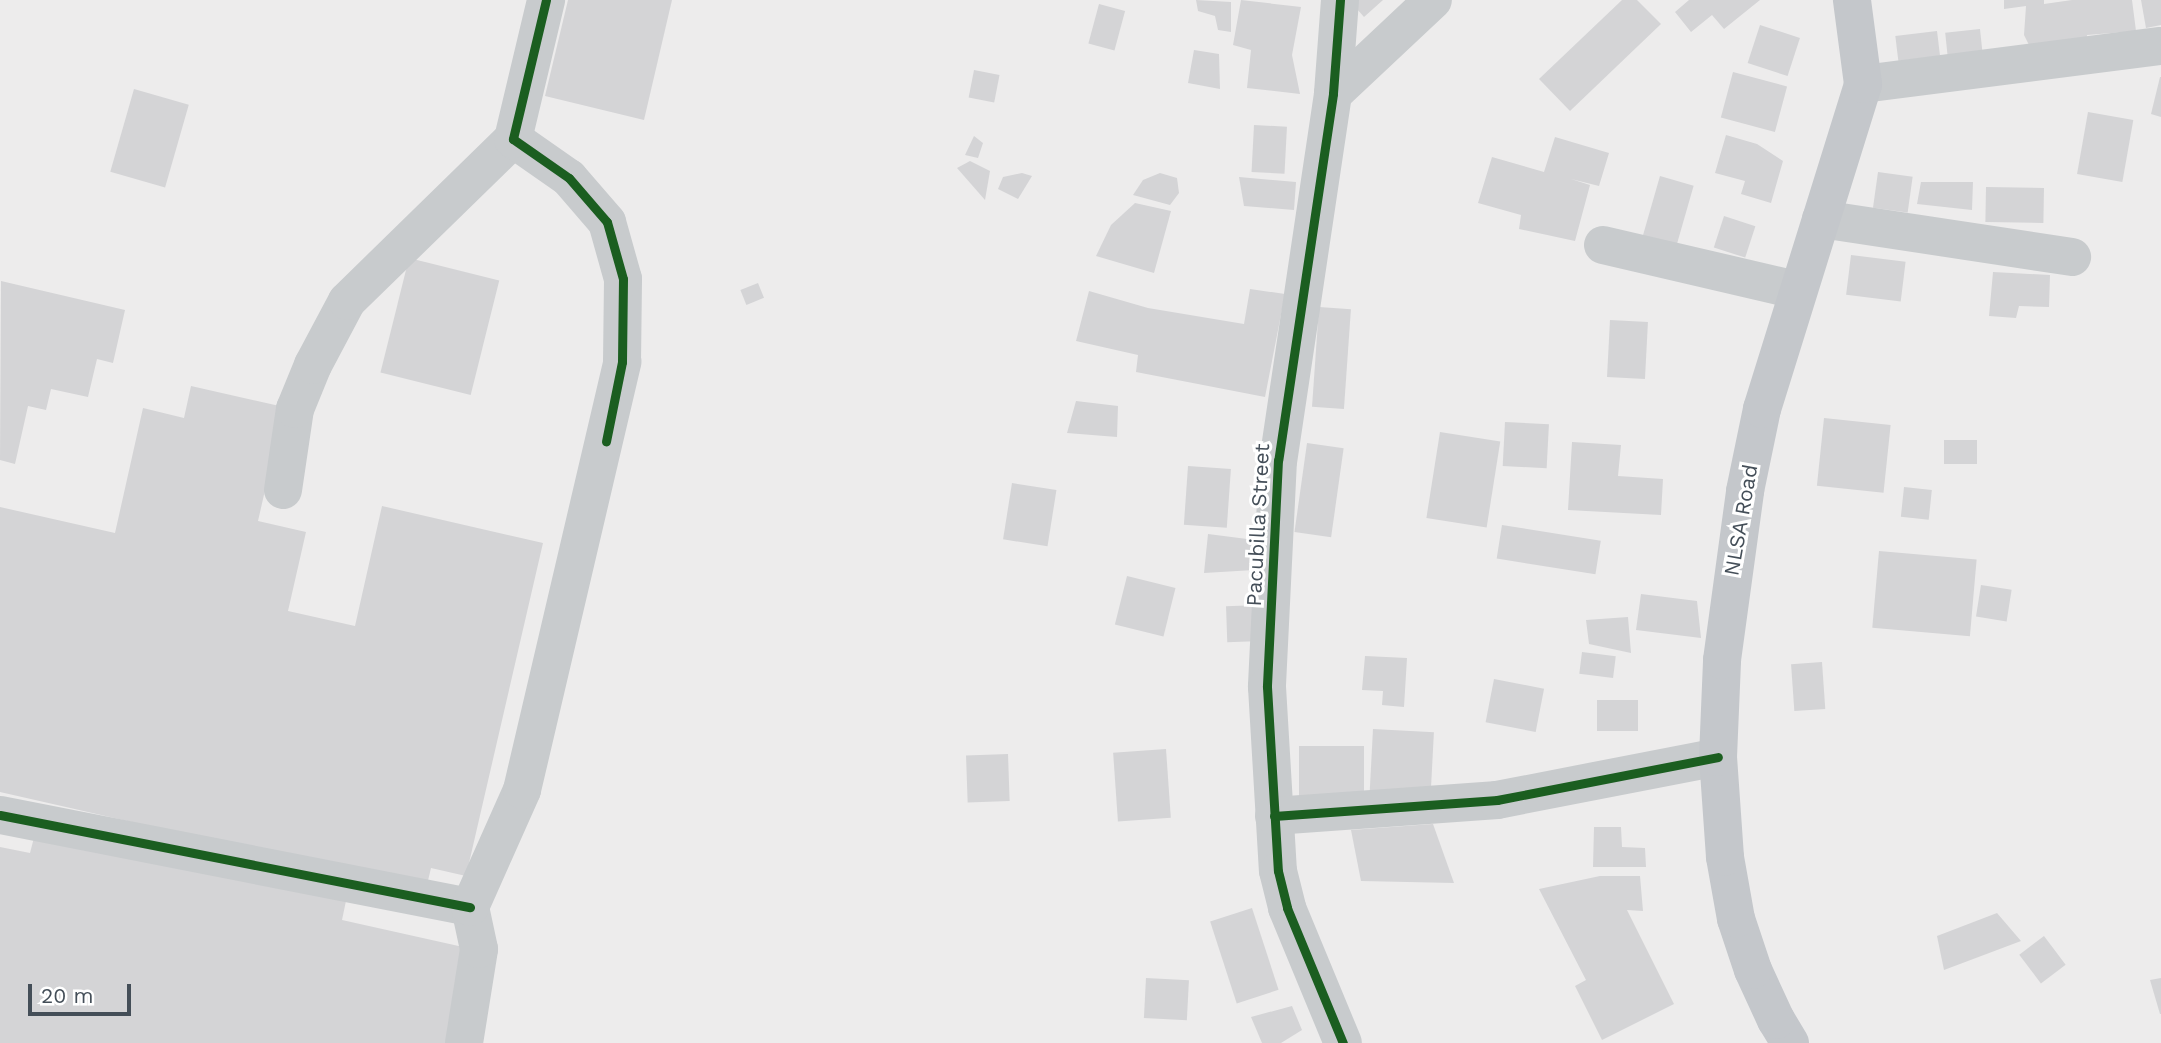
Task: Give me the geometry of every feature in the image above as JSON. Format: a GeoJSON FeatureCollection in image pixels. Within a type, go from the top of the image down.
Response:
{"type":"FeatureCollection","features":[{"type":"Feature","properties":{"kind":"main road","name":"NLSA Road"},"geometry":{"type":"LineString","coordinates":[[1790,1043],[1753,970],[1736,919],[1725,857],[1718,757],[1722,660],[1745,491],[1762,409],[1863,84],[1852,0]]}},
{"type":"Feature","properties":{"kind":"street"},"geometry":{"type":"LineString","coordinates":[[283,490],[295,409],[313,365],[347,301],[513,139],[546,0]]}},
{"type":"Feature","properties":{"kind":"street","name":"Pacubilla Street"},"geometry":{"type":"LineString","coordinates":[[1340,0],[1333,94],[1278,460],[1267,687],[1278,872],[1287,908],[1343,1043]]}},
{"type":"Feature","properties":{"kind":"street"},"geometry":{"type":"LineString","coordinates":[[1333,94],[1433,0]]}},
{"type":"Feature","properties":{"kind":"street"},"geometry":{"type":"LineString","coordinates":[[1863,84],[2161,46]]}},
{"type":"Feature","properties":{"kind":"street"},"geometry":{"type":"LineString","coordinates":[[464,1043],[479,949],[470,907],[522,790],[606,441],[622,362],[623,279],[607,222],[569,178],[513,139]]}},
{"type":"Feature","properties":{"kind":"street"},"geometry":{"type":"LineString","coordinates":[[1821,219],[2072,257]]}},
{"type":"Feature","properties":{"kind":"street"},"geometry":{"type":"LineString","coordinates":[[1603,245],[1797,290]]}},
{"type":"Feature","properties":{"kind":"street"},"geometry":{"type":"LineString","coordinates":[[1274,816],[1497,800],[1718,757]]}},
{"type":"Feature","properties":{"kind":"street"},"geometry":{"type":"LineString","coordinates":[[0,815],[470,907]]}},
{"type":"Feature","properties":{"kind":"building"},"geometry":{"type":"Polygon","coordinates":[[[568,0],[672,0],[644,120],[545,96],[568,0]]]}},
{"type":"Feature","properties":{"kind":"building"},"geometry":{"type":"Polygon","coordinates":[[[1196,0],[1231,2],[1231,32],[1218,30],[1215,16],[1198,11],[1196,0]]]}},
{"type":"Feature","properties":{"kind":"building"},"geometry":{"type":"Polygon","coordinates":[[[1241,0],[1301,7],[1292,55],[1300,94],[1247,88],[1251,50],[1233,45],[1241,0]]]}},
{"type":"Feature","properties":{"kind":"building"},"geometry":{"type":"Polygon","coordinates":[[[1349,0],[1383,0],[1364,17],[1349,0]]]}},
{"type":"Feature","properties":{"kind":"building"},"geometry":{"type":"Polygon","coordinates":[[[1622,0],[1637,0],[1661,24],[1570,111],[1539,79],[1622,0]]]}},
{"type":"Feature","properties":{"kind":"building"},"geometry":{"type":"Polygon","coordinates":[[[1689,0],[1760,0],[1724,29],[1712,15],[1691,32],[1675,12],[1689,0]]]}},
{"type":"Feature","properties":{"kind":"building"},"geometry":{"type":"Polygon","coordinates":[[[2004,0],[2044,0],[2044,4],[2072,0],[2132,0],[2136,31],[2087,35],[2085,52],[2032,51],[2024,35],[2026,6],[2004,9],[2004,0]]]}},
{"type":"Feature","properties":{"kind":"building"},"geometry":{"type":"Polygon","coordinates":[[[2141,0],[2161,0],[2161,25],[2146,28],[2141,0]]]}},
{"type":"Feature","properties":{"kind":"building"},"geometry":{"type":"Polygon","coordinates":[[[1099,4],[1125,11],[1114,51],[1088,44],[1099,4]]]}},
{"type":"Feature","properties":{"kind":"building"},"geometry":{"type":"Polygon","coordinates":[[[1760,25],[1800,38],[1788,76],[1748,63],[1760,25]]]}},
{"type":"Feature","properties":{"kind":"building"},"geometry":{"type":"Polygon","coordinates":[[[1980,29],[1983,57],[1948,61],[1945,33],[1980,29]]]}},
{"type":"Feature","properties":{"kind":"building"},"geometry":{"type":"Polygon","coordinates":[[[1937,31],[1940,56],[1898,61],[1895,36],[1937,31]]]}},
{"type":"Feature","properties":{"kind":"building"},"geometry":{"type":"Polygon","coordinates":[[[1194,50],[1219,54],[1220,89],[1188,83],[1194,50]]]}},
{"type":"Feature","properties":{"kind":"building"},"geometry":{"type":"Polygon","coordinates":[[[974,70],[1000,75],[994,102],[969,97],[974,70]]]}},
{"type":"Feature","properties":{"kind":"building"},"geometry":{"type":"Polygon","coordinates":[[[1733,72],[1787,86],[1775,132],[1721,117],[1733,72]]]}},
{"type":"Feature","properties":{"kind":"building"},"geometry":{"type":"Polygon","coordinates":[[[2161,77],[2161,117],[2151,114],[2161,77]]]}},
{"type":"Feature","properties":{"kind":"building"},"geometry":{"type":"Polygon","coordinates":[[[134,89],[189,105],[165,187],[110,172],[134,89]]]}},
{"type":"Feature","properties":{"kind":"building"},"geometry":{"type":"Polygon","coordinates":[[[2088,112],[2133,120],[2122,182],[2077,174],[2088,112]]]}},
{"type":"Feature","properties":{"kind":"building"},"geometry":{"type":"Polygon","coordinates":[[[1254,125],[1287,127],[1284,174],[1252,172],[1254,125]]]}},
{"type":"Feature","properties":{"kind":"building"},"geometry":{"type":"Polygon","coordinates":[[[1726,135],[1757,144],[1783,161],[1771,203],[1741,194],[1745,181],[1715,173],[1726,135]]]}},
{"type":"Feature","properties":{"kind":"building"},"geometry":{"type":"Polygon","coordinates":[[[974,136],[983,143],[978,158],[965,155],[974,136]]]}},
{"type":"Feature","properties":{"kind":"building"},"geometry":{"type":"Polygon","coordinates":[[[1555,137],[1609,153],[1599,186],[1571,179],[1590,185],[1575,241],[1519,229],[1521,215],[1478,203],[1492,157],[1544,172],[1555,137]]]}},
{"type":"Feature","properties":{"kind":"building"},"geometry":{"type":"Polygon","coordinates":[[[970,161],[990,171],[985,200],[957,168],[970,161]]]}},
{"type":"Feature","properties":{"kind":"building"},"geometry":{"type":"Polygon","coordinates":[[[1878,172],[1913,177],[1908,213],[1873,208],[1878,172]]]}},
{"type":"Feature","properties":{"kind":"building"},"geometry":{"type":"Polygon","coordinates":[[[1022,173],[1032,176],[1018,199],[998,189],[1003,177],[1022,173]]]}},
{"type":"Feature","properties":{"kind":"building"},"geometry":{"type":"Polygon","coordinates":[[[1160,173],[1177,178],[1179,193],[1170,205],[1133,195],[1143,180],[1160,173]]]}},
{"type":"Feature","properties":{"kind":"building"},"geometry":{"type":"Polygon","coordinates":[[[1660,176],[1694,186],[1676,247],[1642,238],[1660,176]]]}},
{"type":"Feature","properties":{"kind":"building"},"geometry":{"type":"Polygon","coordinates":[[[1239,177],[1296,182],[1294,210],[1244,206],[1239,177]]]}},
{"type":"Feature","properties":{"kind":"building"},"geometry":{"type":"Polygon","coordinates":[[[1921,182],[1973,182],[1972,210],[1917,204],[1921,182]]]}},
{"type":"Feature","properties":{"kind":"building"},"geometry":{"type":"Polygon","coordinates":[[[1986,187],[2044,188],[2043,223],[1985,222],[1986,187]]]}},
{"type":"Feature","properties":{"kind":"building"},"geometry":{"type":"Polygon","coordinates":[[[1135,203],[1171,211],[1154,273],[1096,256],[1111,225],[1135,203]]]}},
{"type":"Feature","properties":{"kind":"building"},"geometry":{"type":"Polygon","coordinates":[[[1724,216],[1755,226],[1745,258],[1714,247],[1724,216]]]}},
{"type":"Feature","properties":{"kind":"building"},"geometry":{"type":"Polygon","coordinates":[[[1851,255],[1906,262],[1901,301],[1846,295],[1851,255]]]}},
{"type":"Feature","properties":{"kind":"building"},"geometry":{"type":"Polygon","coordinates":[[[409,258],[499,280],[471,395],[380,372],[409,258]]]}},
{"type":"Feature","properties":{"kind":"building"},"geometry":{"type":"Polygon","coordinates":[[[1993,272],[2050,275],[2049,307],[2019,306],[2016,318],[1989,316],[1993,272]]]}},
{"type":"Feature","properties":{"kind":"building"},"geometry":{"type":"Polygon","coordinates":[[[1,281],[125,310],[113,363],[97,359],[88,397],[51,389],[46,410],[28,406],[15,464],[0,460],[1,281]]]}},
{"type":"Feature","properties":{"kind":"building"},"geometry":{"type":"Polygon","coordinates":[[[758,283],[764,298],[746,305],[740,290],[758,283]]]}},
{"type":"Feature","properties":{"kind":"building"},"geometry":{"type":"Polygon","coordinates":[[[1250,289],[1285,294],[1265,397],[1136,372],[1138,355],[1076,341],[1089,291],[1148,308],[1244,324],[1250,289]]]}},
{"type":"Feature","properties":{"kind":"building"},"geometry":{"type":"Polygon","coordinates":[[[1319,307],[1351,309],[1344,409],[1312,407],[1319,307]]]}},
{"type":"Feature","properties":{"kind":"building"},"geometry":{"type":"Polygon","coordinates":[[[1610,320],[1648,322],[1645,379],[1607,377],[1610,320]]]}},
{"type":"Feature","properties":{"kind":"building"},"geometry":{"type":"Polygon","coordinates":[[[191,386],[284,407],[258,521],[306,532],[288,611],[355,626],[382,506],[543,543],[466,876],[431,868],[426,889],[0,792],[0,507],[115,533],[143,408],[184,418],[191,386]]]}},
{"type":"Feature","properties":{"kind":"building"},"geometry":{"type":"Polygon","coordinates":[[[1076,401],[1118,406],[1117,437],[1067,433],[1076,401]]]}},
{"type":"Feature","properties":{"kind":"building"},"geometry":{"type":"Polygon","coordinates":[[[1824,418],[1891,425],[1884,493],[1817,486],[1824,418]]]}},
{"type":"Feature","properties":{"kind":"building"},"geometry":{"type":"Polygon","coordinates":[[[1505,422],[1549,424],[1547,468],[1503,466],[1505,422]]]}},
{"type":"Feature","properties":{"kind":"building"},"geometry":{"type":"Polygon","coordinates":[[[1440,432],[1500,442],[1487,527],[1426,518],[1440,432]]]}},
{"type":"Feature","properties":{"kind":"building"},"geometry":{"type":"Polygon","coordinates":[[[1944,440],[1977,440],[1977,464],[1944,464],[1944,440]]]}},
{"type":"Feature","properties":{"kind":"building"},"geometry":{"type":"Polygon","coordinates":[[[1572,442],[1621,445],[1618,476],[1663,479],[1661,515],[1568,510],[1572,442]]]}},
{"type":"Feature","properties":{"kind":"building"},"geometry":{"type":"Polygon","coordinates":[[[1307,443],[1344,448],[1331,537],[1294,532],[1307,443]]]}},
{"type":"Feature","properties":{"kind":"building"},"geometry":{"type":"Polygon","coordinates":[[[1188,466],[1231,469],[1227,528],[1184,525],[1188,466]]]}},
{"type":"Feature","properties":{"kind":"building"},"geometry":{"type":"Polygon","coordinates":[[[1012,483],[1056,490],[1048,546],[1003,539],[1012,483]]]}},
{"type":"Feature","properties":{"kind":"building"},"geometry":{"type":"Polygon","coordinates":[[[1904,487],[1932,490],[1929,520],[1901,517],[1904,487]]]}},
{"type":"Feature","properties":{"kind":"building"},"geometry":{"type":"Polygon","coordinates":[[[1502,525],[1601,541],[1595,574],[1497,559],[1502,525]]]}},
{"type":"Feature","properties":{"kind":"building"},"geometry":{"type":"Polygon","coordinates":[[[1208,534],[1255,540],[1254,570],[1204,573],[1208,534]]]}},
{"type":"Feature","properties":{"kind":"building"},"geometry":{"type":"Polygon","coordinates":[[[1879,551],[1977,560],[1970,636],[1872,628],[1879,551]]]}},
{"type":"Feature","properties":{"kind":"building"},"geometry":{"type":"Polygon","coordinates":[[[1127,576],[1176,588],[1163,637],[1115,625],[1127,576]]]}},
{"type":"Feature","properties":{"kind":"building"},"geometry":{"type":"Polygon","coordinates":[[[1981,585],[2012,590],[2007,621],[1976,617],[1981,585]]]}},
{"type":"Feature","properties":{"kind":"building"},"geometry":{"type":"Polygon","coordinates":[[[1641,594],[1697,601],[1701,638],[1636,630],[1641,594]]]}},
{"type":"Feature","properties":{"kind":"building"},"geometry":{"type":"Polygon","coordinates":[[[1260,605],[1261,641],[1227,642],[1226,606],[1260,605]]]}},
{"type":"Feature","properties":{"kind":"building"},"geometry":{"type":"Polygon","coordinates":[[[1628,617],[1631,653],[1589,644],[1586,620],[1628,617]]]}},
{"type":"Feature","properties":{"kind":"building"},"geometry":{"type":"Polygon","coordinates":[[[1582,652],[1616,656],[1613,678],[1579,674],[1582,652]]]}},
{"type":"Feature","properties":{"kind":"building"},"geometry":{"type":"Polygon","coordinates":[[[1365,656],[1407,658],[1404,707],[1382,705],[1383,691],[1362,690],[1365,656]]]}},
{"type":"Feature","properties":{"kind":"building"},"geometry":{"type":"Polygon","coordinates":[[[1822,662],[1825,709],[1794,711],[1791,664],[1822,662]]]}},
{"type":"Feature","properties":{"kind":"building"},"geometry":{"type":"Polygon","coordinates":[[[1494,679],[1544,689],[1536,732],[1486,722],[1494,679]]]}},
{"type":"Feature","properties":{"kind":"building"},"geometry":{"type":"Polygon","coordinates":[[[1597,700],[1638,700],[1638,731],[1597,731],[1597,700]]]}},
{"type":"Feature","properties":{"kind":"building"},"geometry":{"type":"Polygon","coordinates":[[[1373,729],[1434,732],[1430,800],[1369,797],[1373,729]]]}},
{"type":"Feature","properties":{"kind":"building"},"geometry":{"type":"Polygon","coordinates":[[[1299,746],[1364,746],[1364,802],[1299,802],[1299,746]]]}},
{"type":"Feature","properties":{"kind":"building"},"geometry":{"type":"Polygon","coordinates":[[[1166,749],[1171,818],[1118,822],[1113,753],[1166,749]]]}},
{"type":"Feature","properties":{"kind":"building"},"geometry":{"type":"Polygon","coordinates":[[[1008,754],[1010,801],[968,802],[966,755],[1008,754]]]}},
{"type":"Feature","properties":{"kind":"building"},"geometry":{"type":"Polygon","coordinates":[[[1433,824],[1454,883],[1361,881],[1351,830],[1433,824]]]}},
{"type":"Feature","properties":{"kind":"building"},"geometry":{"type":"Polygon","coordinates":[[[37,826],[347,896],[342,920],[472,949],[451,1043],[0,1043],[0,847],[30,853],[37,826]]]}},
{"type":"Feature","properties":{"kind":"building"},"geometry":{"type":"Polygon","coordinates":[[[1594,827],[1621,827],[1622,847],[1645,848],[1646,867],[1593,867],[1594,827]]]}},
{"type":"Feature","properties":{"kind":"building"},"geometry":{"type":"Polygon","coordinates":[[[1600,876],[1640,876],[1643,911],[1627,910],[1674,1004],[1602,1040],[1575,986],[1586,980],[1539,889],[1600,876]]]}},
{"type":"Feature","properties":{"kind":"building"},"geometry":{"type":"Polygon","coordinates":[[[1252,908],[1279,990],[1237,1003],[1210,922],[1252,908]]]}},
{"type":"Feature","properties":{"kind":"building"},"geometry":{"type":"Polygon","coordinates":[[[1997,913],[2021,941],[1944,970],[1937,936],[1997,913]]]}},
{"type":"Feature","properties":{"kind":"building"},"geometry":{"type":"Polygon","coordinates":[[[2044,936],[2066,965],[2041,983],[2019,955],[2044,936]]]}},
{"type":"Feature","properties":{"kind":"building"},"geometry":{"type":"Polygon","coordinates":[[[1146,978],[1189,980],[1187,1020],[1144,1018],[1146,978]]]}},
{"type":"Feature","properties":{"kind":"building"},"geometry":{"type":"Polygon","coordinates":[[[2161,978],[2161,1014],[2160,1014],[2150,980],[2161,978]]]}},
{"type":"Feature","properties":{"kind":"building"},"geometry":{"type":"Polygon","coordinates":[[[1292,1006],[1302,1030],[1281,1043],[1262,1043],[1251,1017],[1292,1006]]]}},
{"type":"Feature","properties":{"kind":"cycle path"},"geometry":{"type":"LineString","coordinates":[[546,0],[513,139],[569,178],[607,222],[623,279],[622,362],[606,441]]}},
{"type":"Feature","properties":{"kind":"cycle path"},"geometry":{"type":"LineString","coordinates":[[1340,0],[1333,94],[1278,460],[1267,687],[1278,871],[1287,908],[1343,1043]]}},
{"type":"Feature","properties":{"kind":"cycle path"},"geometry":{"type":"LineString","coordinates":[[1274,816],[1497,800],[1718,757]]}},
{"type":"Feature","properties":{"kind":"cycle path"},"geometry":{"type":"LineString","coordinates":[[0,815],[470,907]]}}]}
